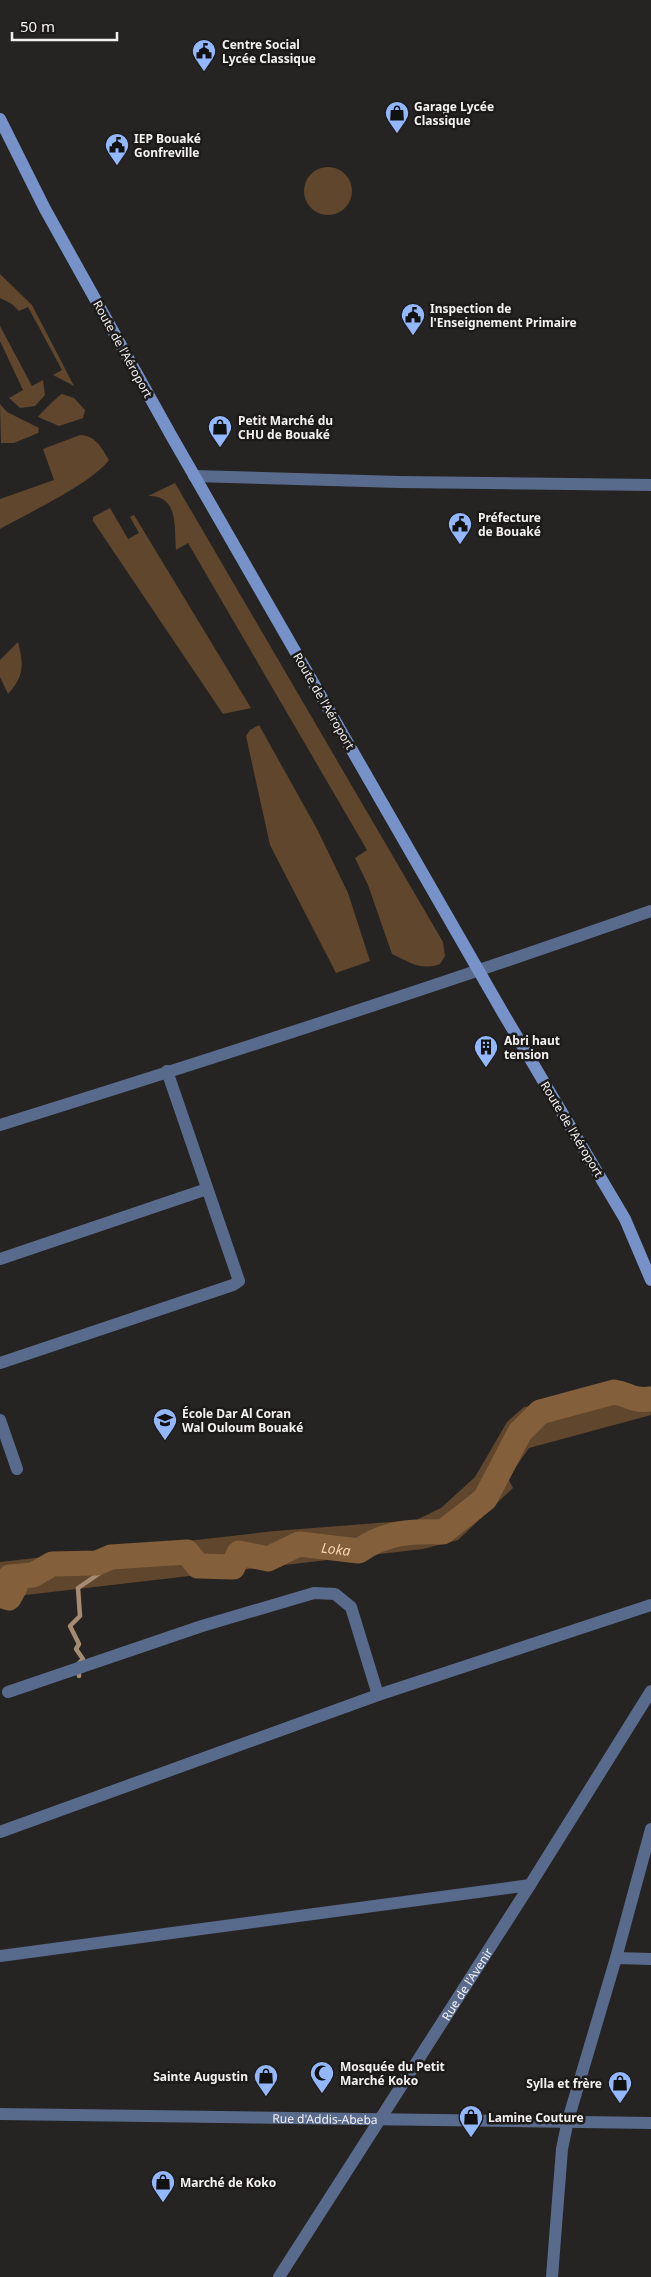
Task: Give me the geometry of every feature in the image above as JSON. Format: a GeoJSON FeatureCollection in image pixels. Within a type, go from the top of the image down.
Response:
{"type":"FeatureCollection","features":[{"type":"Feature","properties":{"kind":"main road","name":"Route de l'Aéroport"},"geometry":{"type":"LineString","coordinates":[[0,119],[45,210],[194,476],[479,971],[625,1219],[651,1280]]}},
{"type":"Feature","properties":{"kind":"street"},"geometry":{"type":"LineString","coordinates":[[194,476],[399,482],[651,485]]}},
{"type":"Feature","properties":{"kind":"street"},"geometry":{"type":"LineString","coordinates":[[0,1125],[282,1036],[479,971],[651,911]]}},
{"type":"Feature","properties":{"kind":"street"},"geometry":{"type":"LineString","coordinates":[[0,1363],[224,1288],[238,1281],[167,1071]]}},
{"type":"Feature","properties":{"kind":"street"},"geometry":{"type":"LineString","coordinates":[[0,1259],[207,1188]]}},
{"type":"Feature","properties":{"kind":"street"},"geometry":{"type":"LineString","coordinates":[[0,1420],[17,1469]]}},
{"type":"Feature","properties":{"kind":"street"},"geometry":{"type":"LineString","coordinates":[[8,1692],[202,1626],[314,1593],[335,1594],[350,1607],[378,1695]]}},
{"type":"Feature","properties":{"kind":"street"},"geometry":{"type":"LineString","coordinates":[[0,1832],[378,1695],[651,1605]]}},
{"type":"Feature","properties":{"kind":"street","name":"Rue de l'Avenir"},"geometry":{"type":"LineString","coordinates":[[279,2277],[381,2120],[651,1691]]}},
{"type":"Feature","properties":{"kind":"street"},"geometry":{"type":"LineString","coordinates":[[552,2277],[562,2149],[568,2120],[616,1958],[651,1829]]}},
{"type":"Feature","properties":{"kind":"street"},"geometry":{"type":"LineString","coordinates":[[0,1956],[530,1885]]}},
{"type":"Feature","properties":{"kind":"street"},"geometry":{"type":"LineString","coordinates":[[616,1958],[651,1958]]}},
{"type":"Feature","properties":{"kind":"street","name":"Rue d'Addis-Abeba"},"geometry":{"type":"LineString","coordinates":[[0,2114],[651,2122]]}},
{"type":"Feature","properties":{"kind":"shaded area"},"geometry":{"type":"Polygon","coordinates":[[[328,167],[337,169],[345,174],[350,182],[352,191],[350,200],[345,208],[337,213],[328,215],[319,213],[311,208],[306,200],[304,191],[306,182],[311,174],[319,169],[328,167]]]}},
{"type":"Feature","properties":{"kind":"shaded area"},"geometry":{"type":"Polygon","coordinates":[[[0,274],[32,305],[74,386],[53,375],[62,370],[28,307],[19,311],[12,304],[0,298],[0,274]]]}},
{"type":"Feature","properties":{"kind":"shaded area"},"geometry":{"type":"Polygon","coordinates":[[[0,326],[32,386],[43,380],[45,395],[35,406],[20,408],[9,398],[23,390],[0,341],[0,326]]]}},
{"type":"Feature","properties":{"kind":"shaded area"},"geometry":{"type":"Polygon","coordinates":[[[62,394],[74,398],[85,410],[83,418],[59,426],[38,417],[50,405],[62,394]]]}},
{"type":"Feature","properties":{"kind":"shaded area"},"geometry":{"type":"Polygon","coordinates":[[[0,404],[7,412],[39,428],[38,433],[14,443],[1,443],[0,404]]]}},
{"type":"Feature","properties":{"kind":"shaded area"},"geometry":{"type":"Polygon","coordinates":[[[80,435],[94,440],[109,460],[88,479],[74,488],[0,529],[0,499],[54,480],[43,449],[80,435]]]}},
{"type":"Feature","properties":{"kind":"shaded area"},"geometry":{"type":"Polygon","coordinates":[[[175,483],[443,942],[445,956],[440,964],[427,967],[421,966],[392,954],[368,885],[355,858],[367,850],[188,543],[176,550],[173,514],[170,507],[158,497],[148,496],[175,483]]]}},
{"type":"Feature","properties":{"kind":"shaded area"},"geometry":{"type":"Polygon","coordinates":[[[110,508],[128,539],[139,533],[130,517],[134,515],[251,708],[223,714],[93,521],[93,517],[110,508]]]}},
{"type":"Feature","properties":{"kind":"shaded area"},"geometry":{"type":"Polygon","coordinates":[[[18,642],[22,664],[20,676],[8,694],[0,677],[0,660],[18,642]]]}},
{"type":"Feature","properties":{"kind":"shaded area"},"geometry":{"type":"Polygon","coordinates":[[[259,725],[317,829],[348,893],[370,961],[336,973],[270,845],[246,736],[250,730],[259,725]]]}},
{"type":"Feature","properties":{"kind":"shaded area"},"geometry":{"type":"Polygon","coordinates":[[[649,1388],[651,1415],[529,1448],[508,1478],[513,1488],[458,1540],[423,1549],[0,1598],[0,1562],[275,1531],[416,1520],[441,1508],[475,1477],[507,1422],[524,1407],[649,1388]]]}},
{"type":"Feature","properties":{"kind":"waterway","name":"Loka"},"geometry":{"type":"LineString","coordinates":[[0,1595],[9,1598],[15,1587],[10,1577],[33,1575],[52,1564],[97,1563],[111,1557],[187,1552],[198,1566],[233,1567],[239,1553],[268,1559],[299,1544],[359,1551],[389,1536],[420,1532],[443,1532],[485,1499],[520,1432],[540,1412],[614,1392],[635,1398],[651,1399]]}},
{"type":"Feature","properties":{"kind":"waterway"},"geometry":{"type":"LineString","coordinates":[[79,1676],[79,1663],[83,1659],[76,1649],[79,1644],[70,1626],[80,1616],[78,1588],[100,1573],[97,1563]]}},
{"type":"Feature","properties":{"kind":"place","name":"Centre Social Lycée Classique"},"geometry":{"type":"Point","coordinates":[204,72]}},
{"type":"Feature","properties":{"kind":"place","name":"Garage Lycée Classique"},"geometry":{"type":"Point","coordinates":[397,134]}},
{"type":"Feature","properties":{"kind":"place","name":"IEP Bouaké Gonfreville"},"geometry":{"type":"Point","coordinates":[117,166]}},
{"type":"Feature","properties":{"kind":"place","name":"Inspection de l'Enseignement Primaire"},"geometry":{"type":"Point","coordinates":[413,336]}},
{"type":"Feature","properties":{"kind":"place","name":"Petit Marché du CHU de Bouaké"},"geometry":{"type":"Point","coordinates":[220,448]}},
{"type":"Feature","properties":{"kind":"place","name":"Préfecture de Bouaké"},"geometry":{"type":"Point","coordinates":[460,545]}},
{"type":"Feature","properties":{"kind":"place","name":"Abri haut tension"},"geometry":{"type":"Point","coordinates":[486,1068]}},
{"type":"Feature","properties":{"kind":"place","name":"École Dar Al Coran Wal Ouloum Bouaké"},"geometry":{"type":"Point","coordinates":[165,1441]}},
{"type":"Feature","properties":{"kind":"place","name":"Mosquée du Petit Marché Koko"},"geometry":{"type":"Point","coordinates":[322,2094]}},
{"type":"Feature","properties":{"kind":"place","name":"Sainte Augustin"},"geometry":{"type":"Point","coordinates":[266,2097]}},
{"type":"Feature","properties":{"kind":"place","name":"Sylla et frère"},"geometry":{"type":"Point","coordinates":[620,2104]}},
{"type":"Feature","properties":{"kind":"place","name":"Lamine Couture"},"geometry":{"type":"Point","coordinates":[471,2138]}},
{"type":"Feature","properties":{"kind":"place","name":"Marché de Koko"},"geometry":{"type":"Point","coordinates":[163,2203]}}]}
